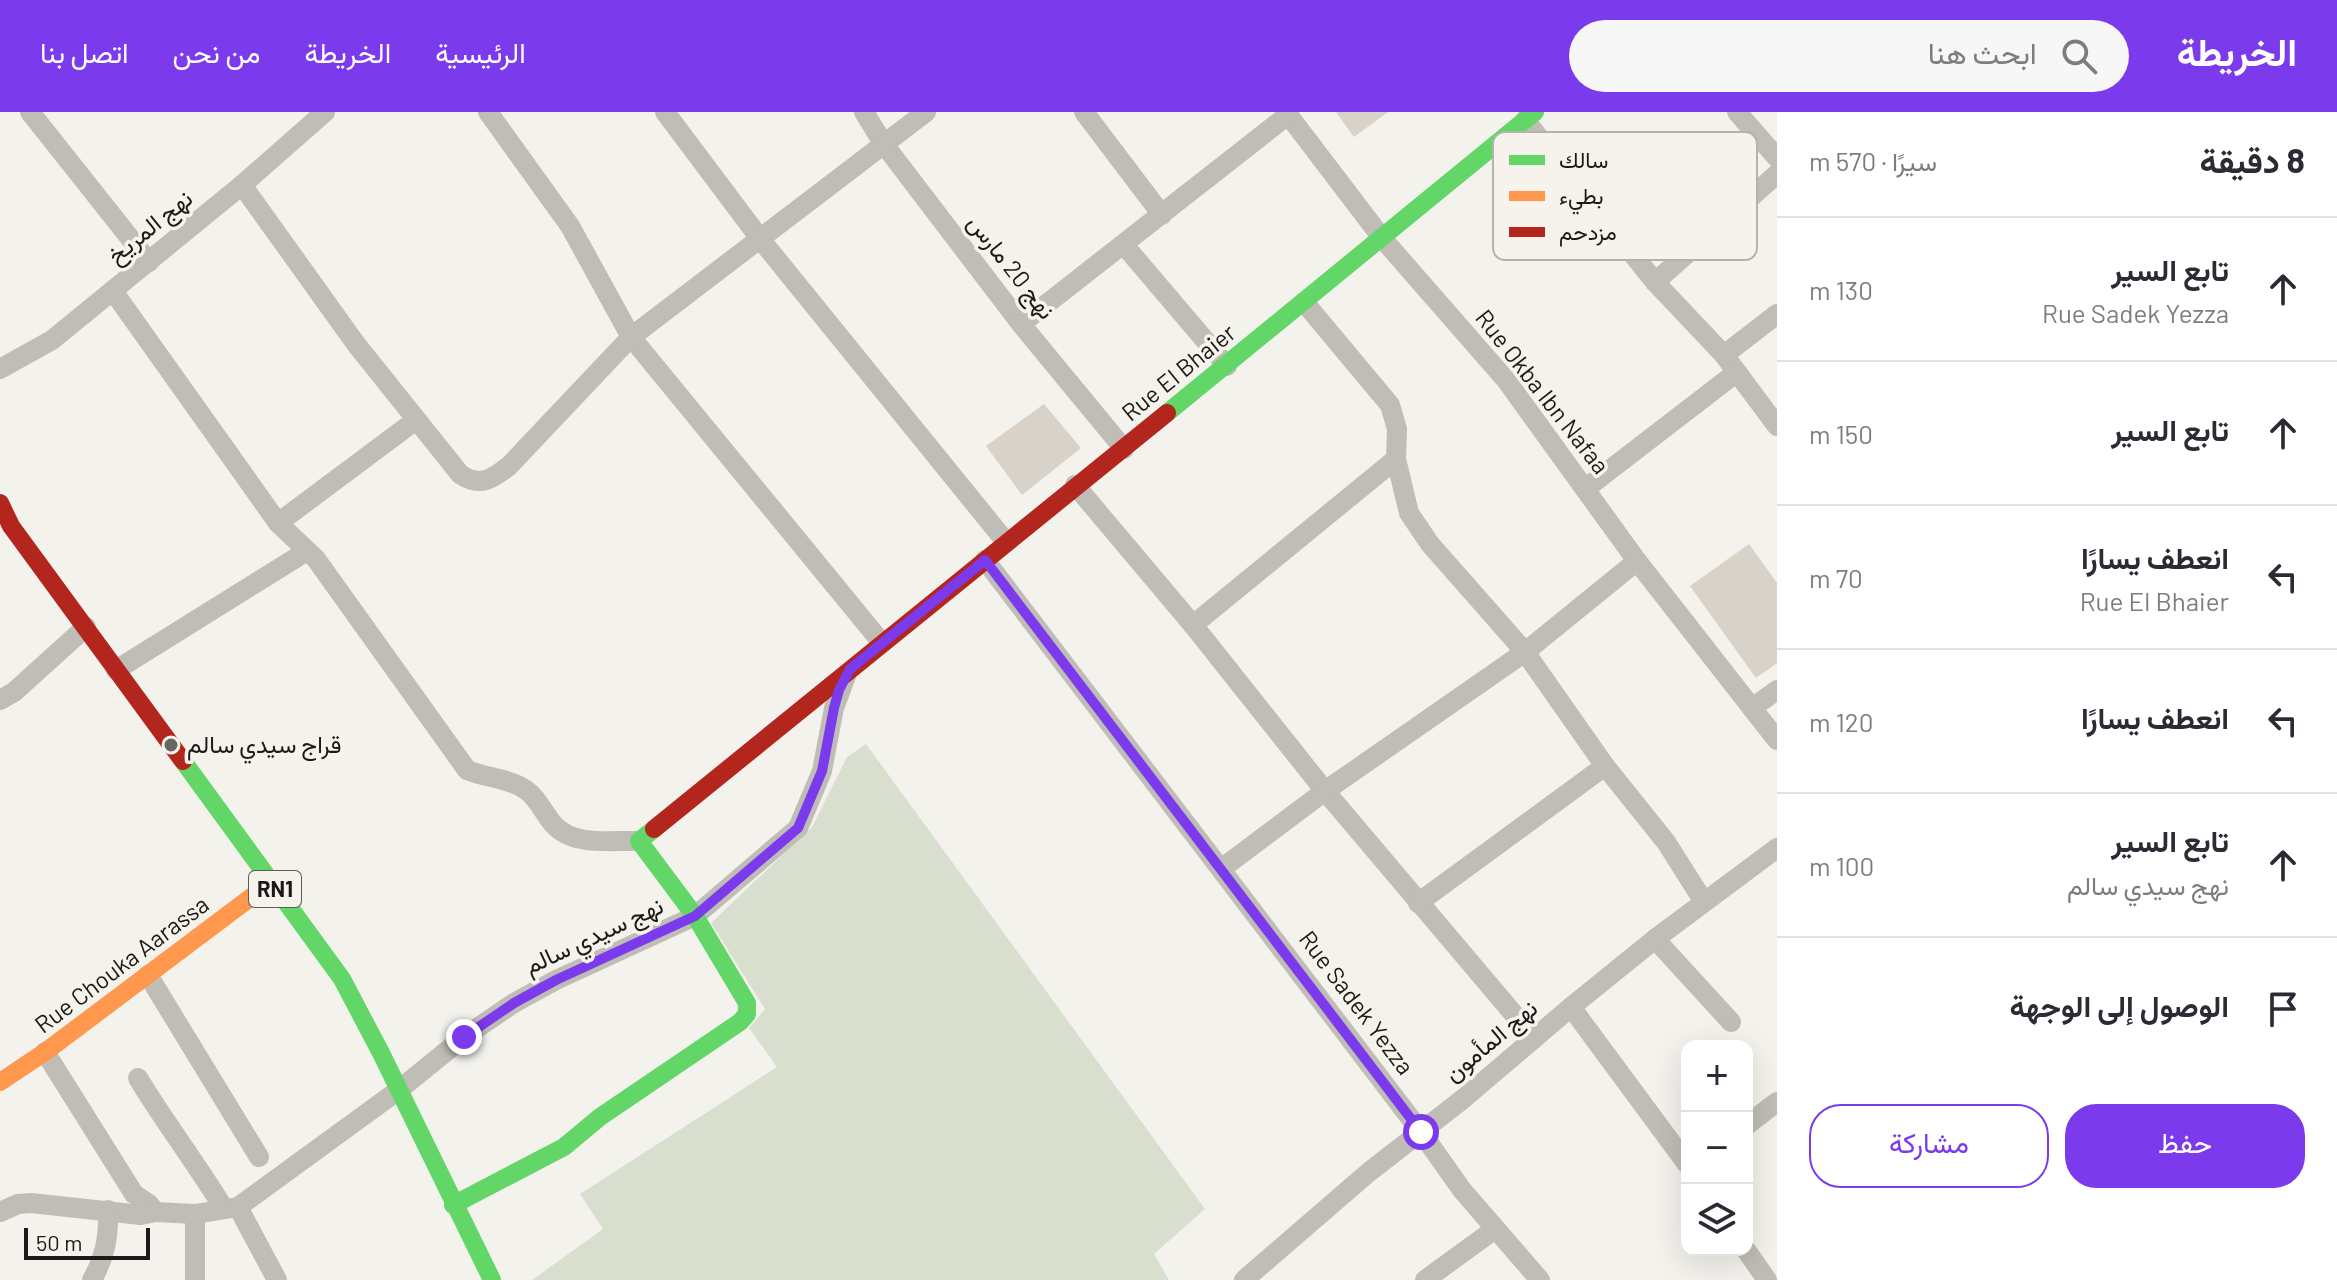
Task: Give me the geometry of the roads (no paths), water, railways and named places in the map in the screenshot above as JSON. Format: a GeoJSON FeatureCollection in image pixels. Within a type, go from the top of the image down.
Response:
{"type":"FeatureCollection","features":[{"type":"Feature","properties":{"kind":"street","name":"نهج المريخ"},"geometry":{"type":"LineString","coordinates":[[0,369],[52,340],[242,185],[325,112]]}},
{"type":"Feature","properties":{"kind":"street"},"geometry":{"type":"LineString","coordinates":[[488,112],[570,226],[631,337],[882,643]]}},
{"type":"Feature","properties":{"kind":"street"},"geometry":{"type":"LineString","coordinates":[[665,112],[761,240],[1006,542]]}},
{"type":"Feature","properties":{"kind":"street","name":"نهج 20 مارس"},"geometry":{"type":"LineString","coordinates":[[864,112],[883,143],[1021,324],[1124,449]]}},
{"type":"Feature","properties":{"kind":"street"},"geometry":{"type":"LineString","coordinates":[[242,185],[356,344],[416,420],[460,474],[480,483],[509,466],[631,337],[926,112]]}},
{"type":"Feature","properties":{"kind":"street"},"geometry":{"type":"LineString","coordinates":[[1084,112],[1162,215]]}},
{"type":"Feature","properties":{"kind":"street"},"geometry":{"type":"LineString","coordinates":[[1737,112],[1754,132]]}},
{"type":"Feature","properties":{"kind":"street"},"geometry":{"type":"LineString","coordinates":[[1021,324],[1287,114]]}},
{"type":"Feature","properties":{"kind":"street","name":"Rue Okba Ibn Nafaa"},"geometry":{"type":"LineString","coordinates":[[1287,114],[1382,238],[1506,380],[1637,561],[1777,740]]}},
{"type":"Feature","properties":{"kind":"street"},"geometry":{"type":"LineString","coordinates":[[42,116],[149,262]]}},
{"type":"Feature","properties":{"kind":"street"},"geometry":{"type":"LineString","coordinates":[[1530,116],[1542,132]]}},
{"type":"Feature","properties":{"kind":"street","name":"Rue El Bhaier"},"geometry":{"type":"LineString","coordinates":[[1511,132],[1530,116]]}},
{"type":"Feature","properties":{"kind":"street"},"geometry":{"type":"LineString","coordinates":[[1757,135],[1777,158]]}},
{"type":"Feature","properties":{"kind":"street","name":"Rue El Bhaier"},"geometry":{"type":"LineString","coordinates":[[639,841],[1075,485],[1227,366],[1493,146]]}},
{"type":"Feature","properties":{"kind":"street"},"geometry":{"type":"LineString","coordinates":[[1757,192],[1777,174]]}},
{"type":"Feature","properties":{"kind":"street"},"geometry":{"type":"LineString","coordinates":[[1124,245],[1227,366]]}},
{"type":"Feature","properties":{"kind":"street"},"geometry":{"type":"LineString","coordinates":[[1638,260],[1655,282],[1724,355],[1777,426]]}},
{"type":"Feature","properties":{"kind":"street"},"geometry":{"type":"LineString","coordinates":[[1655,282],[1680,260]]}},
{"type":"Feature","properties":{"kind":"street"},"geometry":{"type":"LineString","coordinates":[[113,291],[278,523],[316,559],[467,770],[487,778],[512,782],[529,792],[555,827],[566,834],[584,840],[639,841],[695,916],[747,1003],[749,1009],[745,1019],[600,1117],[564,1147],[453,1205]]}},
{"type":"Feature","properties":{"kind":"street"},"geometry":{"type":"LineString","coordinates":[[1304,302],[1390,405],[1397,429],[1396,459],[1409,513],[1430,544],[1525,652],[1605,766],[1666,842],[1704,902]]}},
{"type":"Feature","properties":{"kind":"street"},"geometry":{"type":"LineString","coordinates":[[1724,355],[1777,314]]}},
{"type":"Feature","properties":{"kind":"street"},"geometry":{"type":"LineString","coordinates":[[1585,489],[1737,372]]}},
{"type":"Feature","properties":{"kind":"street"},"geometry":{"type":"LineString","coordinates":[[278,523],[416,420]]}},
{"type":"Feature","properties":{"kind":"street"},"geometry":{"type":"LineString","coordinates":[[1193,625],[1396,459]]}},
{"type":"Feature","properties":{"kind":"street"},"geometry":{"type":"LineString","coordinates":[[1075,485],[1193,625],[1325,791],[1534,1038]]}},
{"type":"Feature","properties":{"kind":"street","name":"RN1"},"geometry":{"type":"LineString","coordinates":[[0,503],[6,521],[342,979],[378,1042],[453,1205],[492,1280]]}},
{"type":"Feature","properties":{"kind":"street"},"geometry":{"type":"LineString","coordinates":[[116,670],[307,551]]}},
{"type":"Feature","properties":{"kind":"street","name":"Rue Sadek Yezza"},"geometry":{"type":"LineString","coordinates":[[985,560],[1462,1190],[1540,1280]]}},
{"type":"Feature","properties":{"kind":"street"},"geometry":{"type":"LineString","coordinates":[[1221,869],[1325,791],[1525,652],[1637,561]]}},
{"type":"Feature","properties":{"kind":"street"},"geometry":{"type":"LineString","coordinates":[[0,675],[7,696],[86,627]]}},
{"type":"Feature","properties":{"kind":"street","name":"نهج سيدي سالم"},"geometry":{"type":"LineString","coordinates":[[231,1208],[400,1089],[464,1037],[514,1003],[556,980],[695,916],[798,828],[822,771],[834,708],[850,669]]}},
{"type":"Feature","properties":{"kind":"street"},"geometry":{"type":"LineString","coordinates":[[1752,708],[1777,690]]}},
{"type":"Feature","properties":{"kind":"street"},"geometry":{"type":"LineString","coordinates":[[1418,903],[1605,766]]}},
{"type":"Feature","properties":{"kind":"street","name":"نهج المأمون"},"geometry":{"type":"LineString","coordinates":[[1244,1280],[1369,1172],[1571,1007],[1655,939],[1777,848]]}},
{"type":"Feature","properties":{"kind":"street","name":"Rue Chouka Aarassa"},"geometry":{"type":"LineString","coordinates":[[0,1082],[45,1052],[270,883]]}},
{"type":"Feature","properties":{"kind":"street"},"geometry":{"type":"LineString","coordinates":[[1655,939],[1731,1022]]}},
{"type":"Feature","properties":{"kind":"street"},"geometry":{"type":"LineString","coordinates":[[148,975],[259,1157]]}},
{"type":"Feature","properties":{"kind":"street"},"geometry":{"type":"LineString","coordinates":[[1571,1007],[1681,1156]]}},
{"type":"Feature","properties":{"kind":"street"},"geometry":{"type":"LineString","coordinates":[[45,1052],[134,1194],[155,1212]]}},
{"type":"Feature","properties":{"kind":"street"},"geometry":{"type":"LineString","coordinates":[[138,1078],[158,1112],[231,1208],[277,1280]]}},
{"type":"Feature","properties":{"kind":"street"},"geometry":{"type":"LineString","coordinates":[[1753,1120],[1777,1102]]}},
{"type":"Feature","properties":{"kind":"street"},"geometry":{"type":"LineString","coordinates":[[0,1212],[18,1204],[31,1203],[141,1215],[155,1212],[195,1214],[231,1208]]}},
{"type":"Feature","properties":{"kind":"street"},"geometry":{"type":"LineString","coordinates":[[92,1280],[109,1236],[108,1210]]}},
{"type":"Feature","properties":{"kind":"street"},"geometry":{"type":"LineString","coordinates":[[195,1214],[195,1280]]}},
{"type":"Feature","properties":{"kind":"street"},"geometry":{"type":"LineString","coordinates":[[1425,1280],[1495,1229]]}},
{"type":"Feature","properties":{"kind":"street"},"geometry":{"type":"LineString","coordinates":[[1750,1256],[1767,1280]]}},
{"type":"Feature","properties":{"kind":"place","name":"قراج سيدي سالم"},"geometry":{"type":"Point","coordinates":[171,745]}}]}
